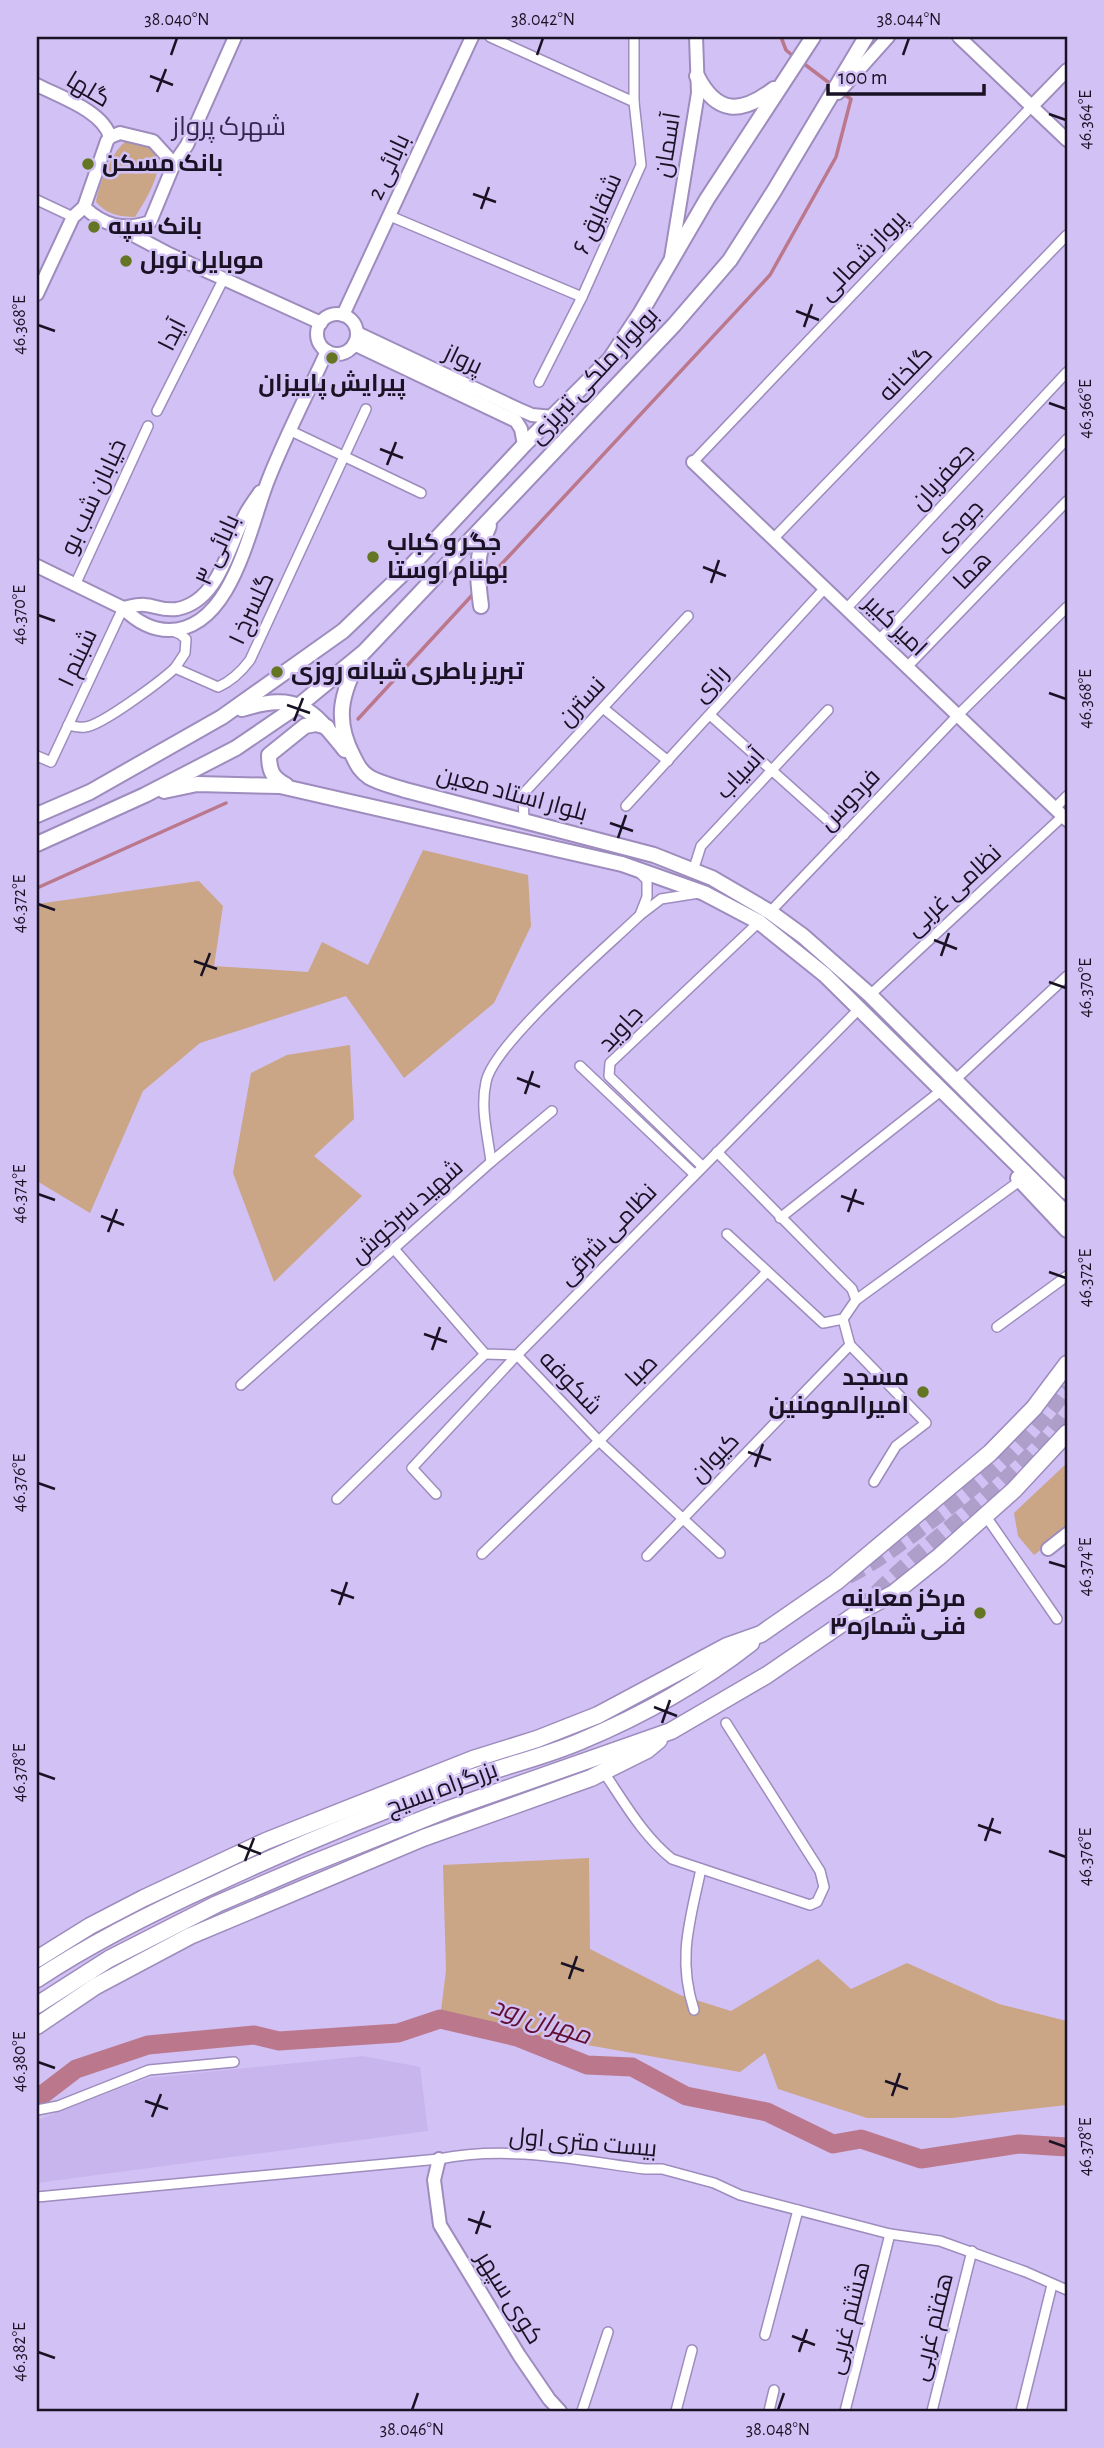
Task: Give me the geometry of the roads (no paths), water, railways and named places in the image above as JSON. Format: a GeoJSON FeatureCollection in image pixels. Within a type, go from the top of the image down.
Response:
{"type":"FeatureCollection","features":[{"type":"Feature","properties":{"kind":"highway"},"geometry":{"type":"LineString","coordinates":[[37,1959],[100,1921],[266,1841],[473,1759],[537,1739],[598,1715],[727,1646],[761,1634],[836,1582],[981,1461],[1034,1408],[1067,1364]]}},
{"type":"Feature","properties":{"kind":"highway","name":"بزرگراه بسیج"},"geometry":{"type":"LineString","coordinates":[[37,2005],[109,1959],[217,1904],[446,1810],[671,1731],[768,1675],[859,1612],[894,1593],[1014,1490],[1067,1433]]}},
{"type":"Feature","properties":{"kind":"highway","name":"بزرگراه بسیج"},"geometry":{"type":"LineString","coordinates":[[37,1979],[76,1953],[147,1915],[282,1853],[465,1780],[579,1742],[639,1714],[728,1661],[761,1634]]}},
{"type":"Feature","properties":{"kind":"highway"},"geometry":{"type":"LineString","coordinates":[[37,2026],[96,1986],[190,1936],[412,1843],[603,1771],[646,1749],[671,1731]]}},
{"type":"Feature","properties":{"kind":"main road","name":"بولوار ملکی تبریزی"},"geometry":{"type":"LineString","coordinates":[[225,715],[343,631],[411,566],[524,445],[610,359],[640,314],[671,258],[813,37]]}},
{"type":"Feature","properties":{"kind":"main road","name":"بولوار ملکی تبریزی"},"geometry":{"type":"LineString","coordinates":[[145,795],[236,748],[302,703],[364,652],[498,512],[674,325],[730,260],[823,109],[863,55],[866,37]]}},
{"type":"Feature","properties":{"kind":"main road"},"geometry":{"type":"LineString","coordinates":[[697,76],[707,95],[725,106],[744,106],[758,101],[785,79]]}},
{"type":"Feature","properties":{"kind":"main road"},"geometry":{"type":"LineString","coordinates":[[481,606],[477,570],[479,555],[487,528],[498,512]]}},
{"type":"Feature","properties":{"kind":"main road"},"geometry":{"type":"LineString","coordinates":[[360,770],[345,741],[341,718],[348,679],[364,652]]}},
{"type":"Feature","properties":{"kind":"main road"},"geometry":{"type":"LineString","coordinates":[[37,815],[90,792],[225,715],[261,703],[290,702],[312,712],[360,770]]}},
{"type":"Feature","properties":{"kind":"main road"},"geometry":{"type":"LineString","coordinates":[[295,790],[274,779],[269,768],[269,755],[305,726],[316,724],[327,727]]}},
{"type":"Feature","properties":{"kind":"main road","name":"بلوار استاد معین"},"geometry":{"type":"LineString","coordinates":[[360,770],[371,778],[405,790],[654,855],[712,878],[765,917],[942,1090]]}},
{"type":"Feature","properties":{"kind":"main road","name":"بلوار استاد معین"},"geometry":{"type":"LineString","coordinates":[[145,795],[197,784],[265,785],[635,868],[765,917],[803,936],[870,995],[956,1079]]}},
{"type":"Feature","properties":{"kind":"main road"},"geometry":{"type":"LineString","coordinates":[[37,844],[145,795]]}},
{"type":"Feature","properties":{"kind":"main road"},"geometry":{"type":"LineString","coordinates":[[956,1079],[982,1097],[1067,1179]]}},
{"type":"Feature","properties":{"kind":"main road"},"geometry":{"type":"LineString","coordinates":[[956,1079],[1067,1192]]}},
{"type":"Feature","properties":{"kind":"main road"},"geometry":{"type":"LineString","coordinates":[[942,1090],[961,1117],[1067,1230]]}},
{"type":"Feature","properties":{"kind":"main road"},"geometry":{"type":"LineString","coordinates":[[942,1090],[1067,1213]]}},
{"type":"Feature","properties":{"kind":"street"},"geometry":{"type":"LineString","coordinates":[[169,254],[154,238],[150,222],[174,164],[187,145],[235,37]]}},
{"type":"Feature","properties":{"kind":"street","name":"بابائی 2"},"geometry":{"type":"LineString","coordinates":[[343,315],[472,37]]}},
{"type":"Feature","properties":{"kind":"street"},"geometry":{"type":"LineString","coordinates":[[490,37],[634,102]]}},
{"type":"Feature","properties":{"kind":"street","name":"شقایق ۶"},"geometry":{"type":"LineString","coordinates":[[539,382],[582,297],[641,165],[634,102],[634,37]]}},
{"type":"Feature","properties":{"kind":"street","name":"آسمان"},"geometry":{"type":"LineString","coordinates":[[671,258],[698,93],[696,37]]}},
{"type":"Feature","properties":{"kind":"street"},"geometry":{"type":"LineString","coordinates":[[863,55],[888,37]]}},
{"type":"Feature","properties":{"kind":"street"},"geometry":{"type":"LineString","coordinates":[[963,38],[1067,139]]}},
{"type":"Feature","properties":{"kind":"street"},"geometry":{"type":"LineString","coordinates":[[1032,106],[1067,70]]}},
{"type":"Feature","properties":{"kind":"street","name":"گلها"},"geometry":{"type":"LineString","coordinates":[[37,85],[99,117],[110,137]]}},
{"type":"Feature","properties":{"kind":"street","name":"پرواز شمالی"},"geometry":{"type":"LineString","coordinates":[[693,462],[1032,106]]}},
{"type":"Feature","properties":{"kind":"street"},"geometry":{"type":"LineString","coordinates":[[37,294],[74,217],[84,207],[110,137],[120,133],[153,141],[174,164]]}},
{"type":"Feature","properties":{"kind":"street"},"geometry":{"type":"LineString","coordinates":[[37,200],[74,217]]}},
{"type":"Feature","properties":{"kind":"street"},"geometry":{"type":"LineString","coordinates":[[84,207],[95,218],[124,228],[150,222]]}},
{"type":"Feature","properties":{"kind":"street"},"geometry":{"type":"LineString","coordinates":[[390,216],[582,297]]}},
{"type":"Feature","properties":{"kind":"street"},"geometry":{"type":"LineString","coordinates":[[116,226],[169,254],[321,323]]}},
{"type":"Feature","properties":{"kind":"street","name":"گلخانه"},"geometry":{"type":"LineString","coordinates":[[773,539],[1067,235]]}},
{"type":"Feature","properties":{"kind":"street","name":"آیدا"},"geometry":{"type":"LineString","coordinates":[[157,411],[224,278]]}},
{"type":"Feature","properties":{"kind":"street"},"geometry":{"type":"LineString","coordinates":[[331,315],[343,315],[353,321],[356,339],[345,352],[339,354],[327,351],[317,335],[321,323],[331,315]]}},
{"type":"Feature","properties":{"kind":"street","name":"پرواز"},"geometry":{"type":"LineString","coordinates":[[356,339],[518,410],[532,415],[553,416]]}},
{"type":"Feature","properties":{"kind":"street","name":"پرواز"},"geometry":{"type":"LineString","coordinates":[[356,339],[516,421],[521,429],[524,445]]}},
{"type":"Feature","properties":{"kind":"street","name":"بابائی ۳"},"geometry":{"type":"LineString","coordinates":[[170,630],[182,630],[198,623],[214,610],[244,550],[268,480],[327,351]]}},
{"type":"Feature","properties":{"kind":"street","name":"جعفریان"},"geometry":{"type":"LineString","coordinates":[[846,609],[1067,372]]}},
{"type":"Feature","properties":{"kind":"street"},"geometry":{"type":"LineString","coordinates":[[344,456],[366,409]]}},
{"type":"Feature","properties":{"kind":"street","name":"خیابان شب بو"},"geometry":{"type":"LineString","coordinates":[[75,585],[148,426]]}},
{"type":"Feature","properties":{"kind":"street"},"geometry":{"type":"LineString","coordinates":[[291,431],[421,493]]}},
{"type":"Feature","properties":{"kind":"street","name":"جودی"},"geometry":{"type":"LineString","coordinates":[[879,640],[1067,439]]}},
{"type":"Feature","properties":{"kind":"street","name":"گلسرخ ۱"},"geometry":{"type":"LineString","coordinates":[[175,668],[218,687],[228,683],[250,660],[344,456]]}},
{"type":"Feature","properties":{"kind":"street","name":"امیر کبیر"},"geometry":{"type":"LineString","coordinates":[[693,462],[1062,814]]}},
{"type":"Feature","properties":{"kind":"street","name":"بابائی ۳"},"geometry":{"type":"LineString","coordinates":[[123,608],[145,605],[162,610],[179,609],[207,592],[245,514],[268,480]]}},
{"type":"Feature","properties":{"kind":"street","name":"هما"},"geometry":{"type":"LineString","coordinates":[[907,667],[1067,501]]}},
{"type":"Feature","properties":{"kind":"street"},"geometry":{"type":"LineString","coordinates":[[37,566],[123,608],[133,618],[159,630],[170,630],[186,639],[185,653],[175,668],[162,680],[86,728],[68,725]]}},
{"type":"Feature","properties":{"kind":"street","name":"رازی"},"geometry":{"type":"LineString","coordinates":[[626,806],[825,588]]}},
{"type":"Feature","properties":{"kind":"street","name":"فردوس"},"geometry":{"type":"LineString","coordinates":[[765,917],[958,715],[1067,607]]}},
{"type":"Feature","properties":{"kind":"street","name":"شبنم ۱"},"geometry":{"type":"LineString","coordinates":[[37,756],[51,762],[123,608]]}},
{"type":"Feature","properties":{"kind":"street","name":"نسترن"},"geometry":{"type":"LineString","coordinates":[[524,821],[523,794],[688,616]]}},
{"type":"Feature","properties":{"kind":"street"},"geometry":{"type":"LineString","coordinates":[[603,708],[668,761]]}},
{"type":"Feature","properties":{"kind":"street","name":"آسیاب"},"geometry":{"type":"LineString","coordinates":[[693,870],[701,846],[828,710]]}},
{"type":"Feature","properties":{"kind":"street"},"geometry":{"type":"LineString","coordinates":[[710,715],[844,835]]}},
{"type":"Feature","properties":{"kind":"street","name":"نظامی غربی"},"geometry":{"type":"LineString","coordinates":[[870,995],[1062,814],[1067,796]]}},
{"type":"Feature","properties":{"kind":"street"},"geometry":{"type":"LineString","coordinates":[[635,868],[647,880],[647,897],[640,915]]}},
{"type":"Feature","properties":{"kind":"street","name":"شهید سرخوش"},"geometry":{"type":"LineString","coordinates":[[241,1385],[491,1162],[483,1103],[486,1079],[502,1051],[640,915],[661,899],[704,893]]}},
{"type":"Feature","properties":{"kind":"street","name":"جاوید"},"geometry":{"type":"LineString","coordinates":[[702,1167],[609,1076],[610,1063],[765,917]]}},
{"type":"Feature","properties":{"kind":"street"},"geometry":{"type":"LineString","coordinates":[[956,1079],[1067,976]]}},
{"type":"Feature","properties":{"kind":"street","name":"نظامی شرقی"},"geometry":{"type":"LineString","coordinates":[[436,1494],[412,1468],[517,1355],[860,1008]]}},
{"type":"Feature","properties":{"kind":"street"},"geometry":{"type":"LineString","coordinates":[[580,1066],[694,1174]]}},
{"type":"Feature","properties":{"kind":"street"},"geometry":{"type":"LineString","coordinates":[[780,1218],[942,1090]]}},
{"type":"Feature","properties":{"kind":"street"},"geometry":{"type":"LineString","coordinates":[[491,1162],[552,1111]]}},
{"type":"Feature","properties":{"kind":"street"},"geometry":{"type":"LineString","coordinates":[[716,1152],[852,1289],[856,1300]]}},
{"type":"Feature","properties":{"kind":"street"},"geometry":{"type":"LineString","coordinates":[[727,1234],[823,1323],[843,1319],[856,1300],[1021,1180]]}},
{"type":"Feature","properties":{"kind":"street"},"geometry":{"type":"LineString","coordinates":[[337,1499],[485,1354],[395,1250]]}},
{"type":"Feature","properties":{"kind":"street","name":"صبا"},"geometry":{"type":"LineString","coordinates":[[482,1554],[767,1272]]}},
{"type":"Feature","properties":{"kind":"street"},"geometry":{"type":"LineString","coordinates":[[997,1327],[1067,1276]]}},
{"type":"Feature","properties":{"kind":"street"},"geometry":{"type":"LineString","coordinates":[[843,1319],[850,1345],[926,1423],[896,1446],[874,1482]]}},
{"type":"Feature","properties":{"kind":"street","name":"کیوان"},"geometry":{"type":"LineString","coordinates":[[647,1556],[850,1345]]}},
{"type":"Feature","properties":{"kind":"street","name":"شکوفه"},"geometry":{"type":"LineString","coordinates":[[485,1354],[517,1355],[599,1441],[720,1553]]}},
{"type":"Feature","properties":{"kind":"street"},"geometry":{"type":"LineString","coordinates":[[985,1515],[1057,1619]]}},
{"type":"Feature","properties":{"kind":"street"},"geometry":{"type":"LineString","coordinates":[[1048,1549],[1067,1534]]}},
{"type":"Feature","properties":{"kind":"street"},"geometry":{"type":"LineString","coordinates":[[603,1771],[657,1847],[672,1859],[810,1905],[817,1902],[824,1887],[820,1871],[726,1723]]}},
{"type":"Feature","properties":{"kind":"street"},"geometry":{"type":"LineString","coordinates":[[694,2010],[688,1992],[684,1947],[701,1869]]}},
{"type":"Feature","properties":{"kind":"street"},"geometry":{"type":"LineString","coordinates":[[37,2110],[58,2106],[149,2070],[234,2062]]}},
{"type":"Feature","properties":{"kind":"street","name":"بیست متری اول"},"geometry":{"type":"LineString","coordinates":[[37,2197],[439,2159],[463,2154],[533,2153],[662,2169],[714,2183],[740,2195],[890,2234],[940,2241],[972,2251],[1067,2290]]}},
{"type":"Feature","properties":{"kind":"street","name":"کوی سپهر"},"geometry":{"type":"LineString","coordinates":[[439,2159],[434,2180],[440,2225],[519,2355],[560,2411]]}},
{"type":"Feature","properties":{"kind":"street"},"geometry":{"type":"LineString","coordinates":[[765,2335],[798,2210]]}},
{"type":"Feature","properties":{"kind":"street","name":"هشتم غربی"},"geometry":{"type":"LineString","coordinates":[[845,2411],[890,2234]]}},
{"type":"Feature","properties":{"kind":"street","name":"هفتم غربی"},"geometry":{"type":"LineString","coordinates":[[932,2411],[972,2251]]}},
{"type":"Feature","properties":{"kind":"street"},"geometry":{"type":"LineString","coordinates":[[1021,2411],[1052,2284]]}},
{"type":"Feature","properties":{"kind":"street"},"geometry":{"type":"LineString","coordinates":[[582,2411],[608,2332]]}},
{"type":"Feature","properties":{"kind":"street"},"geometry":{"type":"LineString","coordinates":[[676,2411],[692,2350]]}},
{"type":"Feature","properties":{"kind":"street"},"geometry":{"type":"LineString","coordinates":[[769,2411],[774,2390]]}},
{"type":"Feature","properties":{"kind":"waterway"},"geometry":{"type":"LineString","coordinates":[[781,37],[786,50],[793,56]]}},
{"type":"Feature","properties":{"kind":"waterway"},"geometry":{"type":"LineString","coordinates":[[803,63],[832,85]]}},
{"type":"Feature","properties":{"kind":"waterway"},"geometry":{"type":"LineString","coordinates":[[483,584],[770,275],[836,157],[851,99],[843,94]]}},
{"type":"Feature","properties":{"kind":"waterway"},"geometry":{"type":"LineString","coordinates":[[358,719],[475,592]]}},
{"type":"Feature","properties":{"kind":"waterway"},"geometry":{"type":"LineString","coordinates":[[37,888],[226,803]]}},
{"type":"Feature","properties":{"kind":"waterway","name":"مهران رود"},"geometry":{"type":"LineString","coordinates":[[37,2094],[42,2095],[76,2069],[148,2045],[254,2035],[279,2041],[398,2033],[440,2019],[517,2037],[587,2065],[632,2067],[686,2096],[767,2112],[833,2144],[861,2139],[921,2159],[1019,2144],[1067,2147]]}},
{"type":"Feature","properties":{"kind":"tunnel"},"geometry":{"type":"LineString","coordinates":[[848,1576],[902,1542],[980,1481],[1035,1428],[1067,1388]]}},
{"type":"Feature","properties":{"kind":"tunnel"},"geometry":{"type":"LineString","coordinates":[[860,1610],[912,1560],[1019,1466],[1067,1413]]}},
{"type":"Feature","properties":{"kind":"place","name":"بانک مسکن"},"geometry":{"type":"Point","coordinates":[88,164]}},
{"type":"Feature","properties":{"kind":"place","name":"بانک سپه"},"geometry":{"type":"Point","coordinates":[94,227]}},
{"type":"Feature","properties":{"kind":"place","name":"موبایل نوبل"},"geometry":{"type":"Point","coordinates":[126,261]}},
{"type":"Feature","properties":{"kind":"place","name":"پیرایش پاییزان"},"geometry":{"type":"Point","coordinates":[332,358]}},
{"type":"Feature","properties":{"kind":"place","name":"جگر و کباب بهنام اوستا"},"geometry":{"type":"Point","coordinates":[373,557]}},
{"type":"Feature","properties":{"kind":"place","name":"تبریز باطری شبانه روزی"},"geometry":{"type":"Point","coordinates":[277,672]}},
{"type":"Feature","properties":{"kind":"place","name":"مسجد امیرالمومنین"},"geometry":{"type":"Point","coordinates":[923,1392]}},
{"type":"Feature","properties":{"kind":"place","name":"مرکز معاینه فنی شماره۳"},"geometry":{"type":"Point","coordinates":[980,1613]}},
{"type":"Feature","properties":{"kind":"district","name":"شهرک پرواز"},"geometry":{"type":"Point","coordinates":[229,127]}}]}
